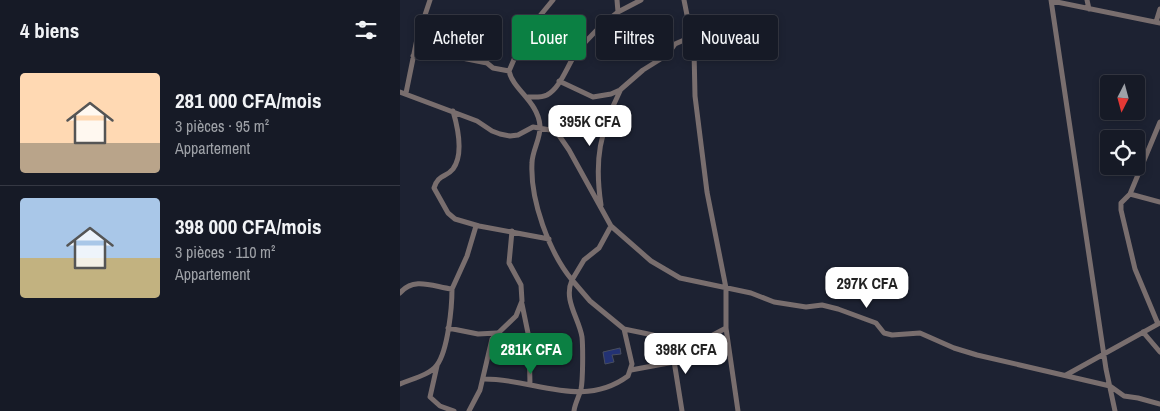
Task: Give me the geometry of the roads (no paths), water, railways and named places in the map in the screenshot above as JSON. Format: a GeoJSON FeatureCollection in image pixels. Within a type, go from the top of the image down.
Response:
{"type":"FeatureCollection","features":[{"type":"Feature","properties":{"kind":"street"},"geometry":{"type":"LineString","coordinates":[[406,93],[422,20],[428,10],[430,0]]}},
{"type":"Feature","properties":{"kind":"street"},"geometry":{"type":"LineString","coordinates":[[552,0],[525,34],[509,70],[512,80],[528,97],[540,127],[532,158],[532,172],[535,196],[548,239],[572,280],[590,301],[624,329],[677,344],[698,343],[726,328]]}},
{"type":"Feature","properties":{"kind":"street"},"geometry":{"type":"LineString","coordinates":[[617,0],[618,12]]}},
{"type":"Feature","properties":{"kind":"street"},"geometry":{"type":"LineString","coordinates":[[528,97],[548,94],[560,81],[576,54],[597,30],[618,12],[641,0]]}},
{"type":"Feature","properties":{"kind":"street"},"geometry":{"type":"LineString","coordinates":[[684,0],[687,15]]}},
{"type":"Feature","properties":{"kind":"street"},"geometry":{"type":"LineString","coordinates":[[1087,0],[1089,9]]}},
{"type":"Feature","properties":{"kind":"street"},"geometry":{"type":"LineString","coordinates":[[1115,411],[1104,355],[1052,1],[1158,23],[1160,9]]}},
{"type":"Feature","properties":{"kind":"street"},"geometry":{"type":"LineString","coordinates":[[560,81],[593,97],[611,94],[620,90],[643,70],[667,56],[675,44],[683,40]]}},
{"type":"Feature","properties":{"kind":"street"},"geometry":{"type":"LineString","coordinates":[[413,56],[442,54],[487,64],[493,68],[509,70]]}},
{"type":"Feature","properties":{"kind":"street"},"geometry":{"type":"LineString","coordinates":[[694,60],[695,96],[707,192],[726,288],[726,328],[738,411]]}},
{"type":"Feature","properties":{"kind":"street"},"geometry":{"type":"LineString","coordinates":[[602,210],[598,171],[602,132],[620,90]]}},
{"type":"Feature","properties":{"kind":"street"},"geometry":{"type":"LineString","coordinates":[[400,92],[477,121],[492,132],[510,136],[518,135],[534,127],[556,131],[569,150],[611,226],[651,261],[680,278],[751,293],[774,302],[806,307],[822,305],[838,309],[876,323],[884,333],[892,335],[920,333],[954,348],[1110,386],[1124,396],[1160,404]]}},
{"type":"Feature","properties":{"kind":"street"},"geometry":{"type":"LineString","coordinates":[[453,111],[458,136],[457,158],[454,168],[437,180],[435,190],[450,216],[476,226],[548,239]]}},
{"type":"Feature","properties":{"kind":"street"},"geometry":{"type":"LineString","coordinates":[[1066,375],[1159,323],[1134,269],[1121,210],[1122,203],[1130,194],[1159,125]]}},
{"type":"Feature","properties":{"kind":"street"},"geometry":{"type":"LineString","coordinates":[[1130,194],[1160,202]]}},
{"type":"Feature","properties":{"kind":"street"},"geometry":{"type":"LineString","coordinates":[[454,411],[440,406],[430,397],[452,310],[452,289],[462,270],[476,226]]}},
{"type":"Feature","properties":{"kind":"street"},"geometry":{"type":"LineString","coordinates":[[574,411],[576,398],[582,386],[582,338],[570,300],[570,285],[584,260],[599,248],[611,226]]}},
{"type":"Feature","properties":{"kind":"street"},"geometry":{"type":"LineString","coordinates":[[512,231],[510,263],[521,285],[529,338],[530,385]]}},
{"type":"Feature","properties":{"kind":"street"},"geometry":{"type":"LineString","coordinates":[[400,293],[407,287],[418,283],[452,289]]}},
{"type":"Feature","properties":{"kind":"street"},"geometry":{"type":"LineString","coordinates":[[469,411],[476,398],[482,379],[490,344],[497,333],[516,316],[522,301]]}},
{"type":"Feature","properties":{"kind":"street"},"geometry":{"type":"LineString","coordinates":[[448,328],[478,334],[497,333]]}},
{"type":"Feature","properties":{"kind":"street"},"geometry":{"type":"LineString","coordinates":[[482,379],[496,379],[567,393],[580,393],[621,381],[628,376],[631,370],[624,329]]}},
{"type":"Feature","properties":{"kind":"street"},"geometry":{"type":"LineString","coordinates":[[1143,332],[1160,352]]}},
{"type":"Feature","properties":{"kind":"street"},"geometry":{"type":"LineString","coordinates":[[671,342],[682,411]]}},
{"type":"Feature","properties":{"kind":"street"},"geometry":{"type":"LineString","coordinates":[[631,370],[674,362]]}},
{"type":"Feature","properties":{"kind":"street"},"geometry":{"type":"LineString","coordinates":[[400,384],[437,366]]}}]}
